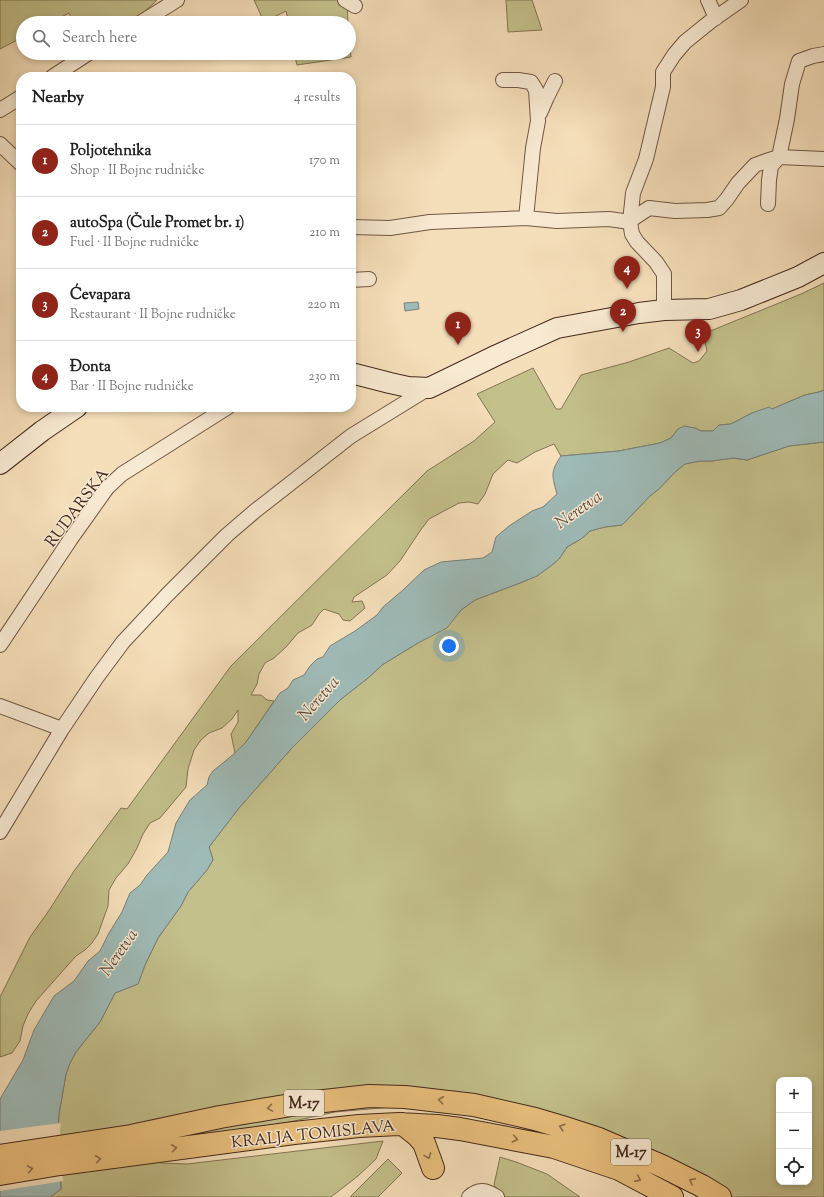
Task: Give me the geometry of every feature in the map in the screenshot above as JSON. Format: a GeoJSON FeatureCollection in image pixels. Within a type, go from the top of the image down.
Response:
{"type":"FeatureCollection","features":[{"type":"Feature","properties":{"kind":"main road","name":"KRALJA TOMISLAVA"},"geometry":{"type":"LineString","coordinates":[[133,1145],[220,1116],[311,1102],[370,1096],[405,1097],[474,1105],[535,1119],[599,1139],[662,1166],[702,1186],[720,1197]]}},
{"type":"Feature","properties":{"kind":"main road","name":"KRALJA TOMISLAVA"},"geometry":{"type":"LineString","coordinates":[[133,1145],[359,1126],[403,1124],[438,1126],[554,1147],[618,1169],[672,1197]]}},
{"type":"Feature","properties":{"kind":"main road"},"geometry":{"type":"LineString","coordinates":[[403,1124],[417,1135],[424,1143],[432,1168]]}},
{"type":"Feature","properties":{"kind":"main road","name":"M-17"},"geometry":{"type":"LineString","coordinates":[[0,1156],[133,1145]]}},
{"type":"Feature","properties":{"kind":"main road","name":"M-17"},"geometry":{"type":"LineString","coordinates":[[0,1174],[60,1164],[133,1145]]}},
{"type":"Feature","properties":{"kind":"street"},"geometry":{"type":"LineString","coordinates":[[151,16],[177,0]]}},
{"type":"Feature","properties":{"kind":"street"},"geometry":{"type":"LineString","coordinates":[[708,0],[716,18]]}},
{"type":"Feature","properties":{"kind":"street"},"geometry":{"type":"LineString","coordinates":[[664,310],[664,274],[656,262],[637,242],[632,234],[631,221],[633,193],[646,159],[663,87],[663,72],[685,42],[741,0]]}},
{"type":"Feature","properties":{"kind":"street"},"geometry":{"type":"LineString","coordinates":[[768,204],[771,166],[779,157],[787,119],[792,84],[797,66],[799,61],[824,54]]}},
{"type":"Feature","properties":{"kind":"street"},"geometry":{"type":"LineString","coordinates":[[60,72],[78,60]]}},
{"type":"Feature","properties":{"kind":"street"},"geometry":{"type":"LineString","coordinates":[[502,80],[531,82],[536,90],[538,102],[538,121]]}},
{"type":"Feature","properties":{"kind":"street"},"geometry":{"type":"LineString","coordinates":[[526,218],[533,148],[538,121],[555,81]]}},
{"type":"Feature","properties":{"kind":"street"},"geometry":{"type":"LineString","coordinates":[[0,110],[16,100]]}},
{"type":"Feature","properties":{"kind":"street"},"geometry":{"type":"LineString","coordinates":[[0,144],[16,159]]}},
{"type":"Feature","properties":{"kind":"street"},"geometry":{"type":"LineString","coordinates":[[356,227],[390,228],[430,222],[526,218],[557,221],[609,219],[631,221],[649,208],[675,211],[719,208],[738,183],[755,165],[779,157],[824,159]]}},
{"type":"Feature","properties":{"kind":"street"},"geometry":{"type":"LineString","coordinates":[[0,832],[62,729],[123,642],[167,595],[227,535],[255,511],[351,436],[429,388],[557,328],[639,313],[664,310],[709,309],[741,300],[798,277],[824,263]]}},
{"type":"Feature","properties":{"kind":"street"},"geometry":{"type":"LineString","coordinates":[[356,280],[369,279]]}},
{"type":"Feature","properties":{"kind":"street"},"geometry":{"type":"LineString","coordinates":[[356,374],[408,387],[429,388]]}},
{"type":"Feature","properties":{"kind":"street"},"geometry":{"type":"LineString","coordinates":[[0,464],[42,431],[70,412]]}},
{"type":"Feature","properties":{"kind":"street","name":"RUDARSKA"},"geometry":{"type":"LineString","coordinates":[[0,645],[70,540],[107,488],[122,474],[220,412]]}},
{"type":"Feature","properties":{"kind":"street"},"geometry":{"type":"LineString","coordinates":[[0,706],[62,729]]}},
{"type":"Feature","properties":{"kind":"street"},"geometry":{"type":"LineString","coordinates":[[469,1197],[475,1192],[484,1191],[496,1197]]}},
{"type":"Feature","properties":{"kind":"shaded area"},"geometry":{"type":"Polygon","coordinates":[[[0,0],[157,0],[139,16],[70,16],[69,13],[63,16],[16,16],[16,41],[0,49],[0,0]]]}},
{"type":"Feature","properties":{"kind":"shaded area"},"geometry":{"type":"Polygon","coordinates":[[[254,0],[347,0],[348,16],[287,16],[286,11],[276,16],[261,16],[254,0]]]}},
{"type":"Feature","properties":{"kind":"shaded area"},"geometry":{"type":"Polygon","coordinates":[[[506,0],[532,0],[542,30],[508,32],[506,0]]]}},
{"type":"Feature","properties":{"kind":"shaded area"},"geometry":{"type":"Polygon","coordinates":[[[296,60],[331,60],[297,65],[296,60]]]}},
{"type":"Feature","properties":{"kind":"shaded area"},"geometry":{"type":"Polygon","coordinates":[[[824,283],[824,390],[805,395],[772,409],[752,413],[731,424],[719,425],[713,431],[701,431],[695,428],[678,429],[671,438],[660,443],[619,451],[561,456],[554,444],[535,452],[517,463],[508,460],[493,474],[485,494],[478,504],[469,502],[459,503],[429,519],[400,561],[387,575],[354,597],[352,602],[362,601],[365,608],[350,621],[343,620],[339,614],[324,609],[312,625],[298,633],[274,658],[265,663],[251,695],[261,695],[267,700],[274,701],[246,742],[235,753],[231,734],[238,722],[238,710],[232,719],[222,728],[209,733],[201,740],[194,750],[188,769],[186,787],[160,818],[150,823],[128,864],[116,878],[109,890],[108,906],[98,934],[92,943],[76,956],[36,1001],[23,1026],[20,1041],[12,1053],[0,1057],[0,997],[30,937],[74,871],[121,808],[127,809],[231,666],[427,471],[474,441],[495,422],[477,394],[533,368],[556,409],[561,409],[581,375],[629,362],[669,348],[693,363],[699,361],[707,351],[703,334],[801,294],[824,283]]]}},
{"type":"Feature","properties":{"kind":"shaded area"},"geometry":{"type":"Polygon","coordinates":[[[824,442],[824,1197],[720,1197],[629,1151],[405,1097],[59,1147],[59,1114],[66,1074],[76,1052],[100,1022],[115,993],[138,984],[158,938],[181,906],[188,892],[207,870],[213,860],[209,847],[239,808],[291,749],[340,700],[382,665],[418,643],[454,618],[461,610],[475,600],[537,576],[559,559],[567,547],[581,539],[590,531],[622,525],[650,496],[685,464],[733,458],[747,460],[789,446],[824,442]]]}},
{"type":"Feature","properties":{"kind":"shaded area"},"geometry":{"type":"Polygon","coordinates":[[[356,1106],[392,1107],[335,1112],[285,1123],[136,1146],[229,1123],[356,1106]]]}},
{"type":"Feature","properties":{"kind":"shaded area"},"geometry":{"type":"Polygon","coordinates":[[[383,1141],[376,1159],[358,1176],[331,1197],[50,1197],[61,1189],[60,1164],[135,1153],[161,1163],[187,1164],[383,1141]]]}},
{"type":"Feature","properties":{"kind":"shaded area"},"geometry":{"type":"Polygon","coordinates":[[[500,1157],[547,1174],[580,1197],[504,1197],[494,1185],[500,1157]]]}},
{"type":"Feature","properties":{"kind":"shaded area"},"geometry":{"type":"Polygon","coordinates":[[[388,1159],[402,1173],[378,1197],[350,1197],[388,1159]]]}},
{"type":"Feature","properties":{"kind":"water"},"geometry":{"type":"Polygon","coordinates":[[[418,302],[419,309],[405,311],[404,303],[418,302]]]}},
{"type":"Feature","properties":{"kind":"water","name":"Neretva"},"geometry":{"type":"Polygon","coordinates":[[[824,390],[824,442],[789,446],[747,460],[733,458],[685,464],[650,496],[622,525],[590,531],[581,539],[567,547],[559,559],[537,576],[475,600],[461,610],[447,628],[418,643],[382,665],[340,700],[291,749],[239,808],[209,847],[213,860],[207,870],[188,892],[181,906],[158,938],[138,984],[115,993],[100,1022],[76,1052],[66,1074],[59,1114],[58,1132],[61,1189],[50,1197],[0,1197],[0,1099],[23,1060],[34,1030],[54,996],[74,981],[88,961],[100,951],[122,912],[130,893],[140,885],[168,852],[176,823],[190,800],[207,785],[209,777],[213,771],[246,742],[280,693],[288,688],[293,680],[304,675],[317,659],[323,657],[330,646],[355,631],[377,615],[383,607],[424,570],[441,562],[483,558],[492,552],[496,537],[509,526],[532,511],[543,507],[557,494],[553,474],[555,466],[561,456],[619,451],[660,443],[671,438],[678,429],[684,426],[701,431],[713,431],[719,425],[731,424],[752,413],[769,407],[772,409],[805,395],[824,390]]]}},
{"type":"Feature","properties":{"kind":"pier"},"geometry":{"type":"Polygon","coordinates":[[[61,1123],[60,1132],[63,1181],[0,1191],[0,1131],[61,1123]]]}},
{"type":"Feature","properties":{"kind":"place","name":"Đonta"},"geometry":{"type":"Point","coordinates":[627,289]}},
{"type":"Feature","properties":{"kind":"place","name":"autoSpa (Čule Promet br. 1)"},"geometry":{"type":"Point","coordinates":[623,332]}},
{"type":"Feature","properties":{"kind":"place","name":"Poljotehnika"},"geometry":{"type":"Point","coordinates":[458,345]}},
{"type":"Feature","properties":{"kind":"place","name":"Ćevapara"},"geometry":{"type":"Point","coordinates":[698,352]}}]}
